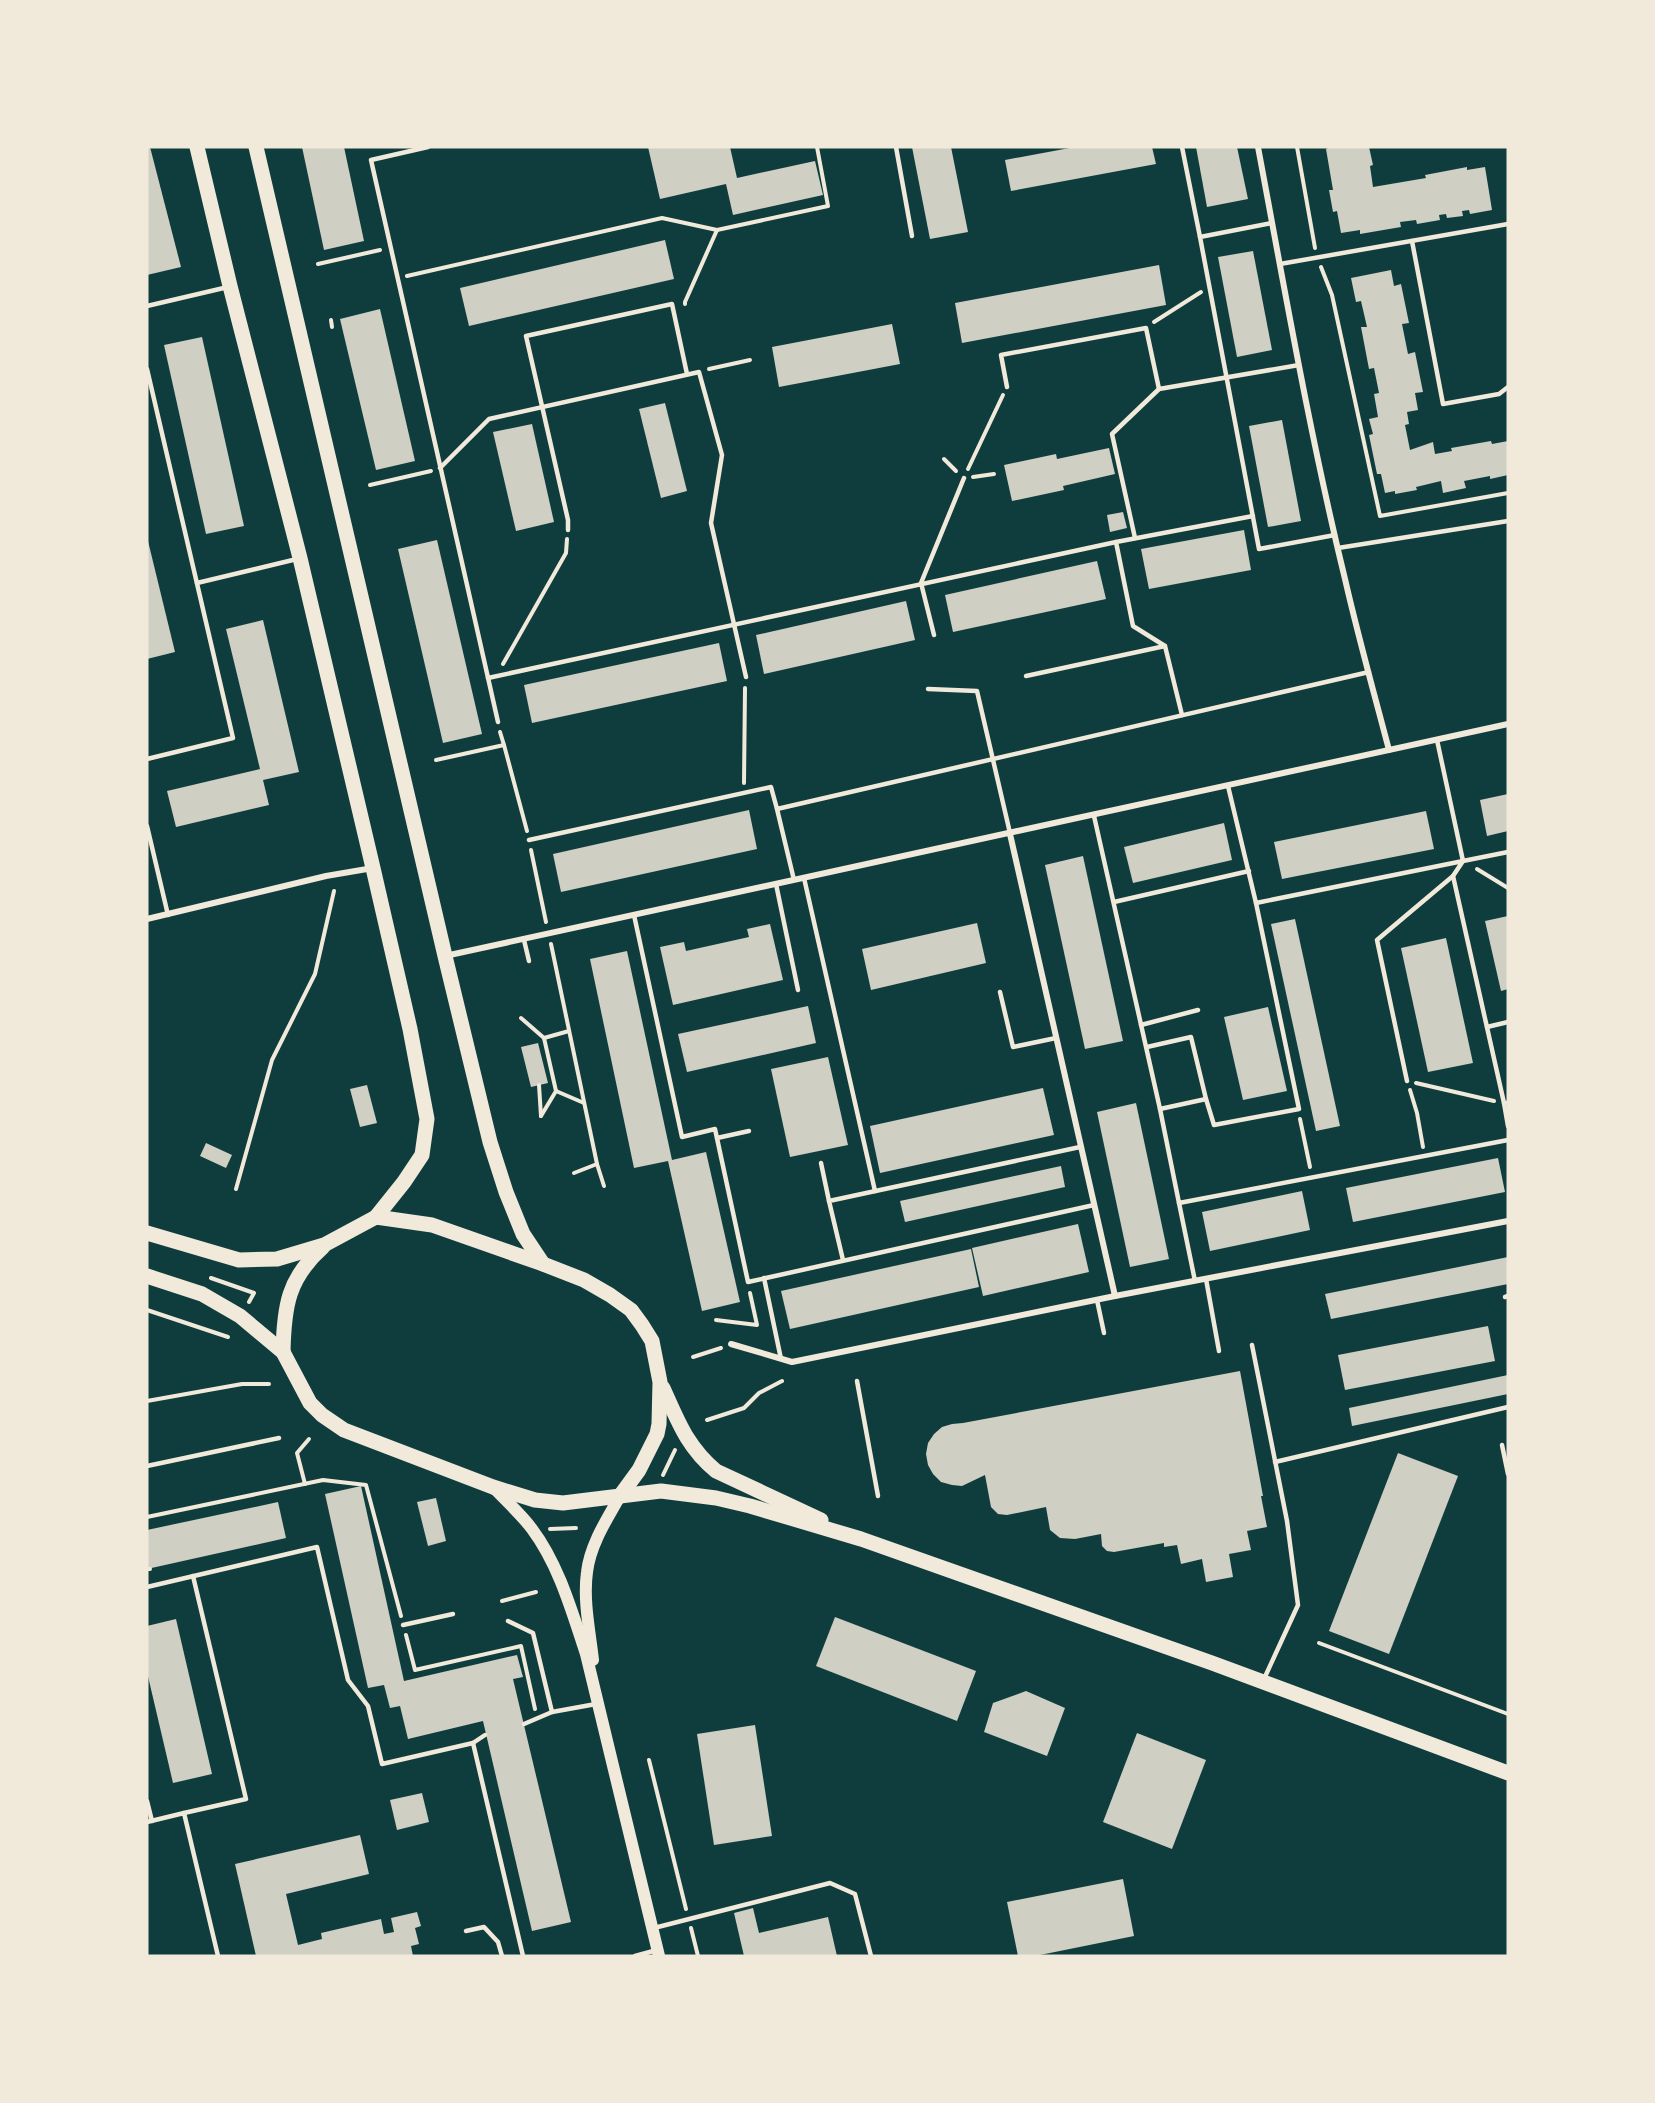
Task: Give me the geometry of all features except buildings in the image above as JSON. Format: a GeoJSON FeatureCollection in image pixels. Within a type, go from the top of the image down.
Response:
{"type":"FeatureCollection","features":[{"type":"Feature","properties":{"kind":"main road"},"geometry":{"type":"LineString","coordinates":[[147,1233],[239,1260],[278,1258],[324,1245],[376,1217],[422,1155],[427,1119],[410,1029],[300,558],[230,286],[198,147]]}},
{"type":"Feature","properties":{"kind":"main road"},"geometry":{"type":"LineString","coordinates":[[255,147],[444,956],[490,1142],[506,1192],[523,1234],[543,1264]]}},
{"type":"Feature","properties":{"kind":"main road"},"geometry":{"type":"LineString","coordinates":[[376,1217],[432,1225],[584,1280],[610,1294],[631,1310],[652,1341],[660,1382],[657,1434],[645,1459],[597,1540],[587,1571],[586,1591],[598,1703]]}},
{"type":"Feature","properties":{"kind":"main road"},"geometry":{"type":"LineString","coordinates":[[283,1352],[290,1296],[296,1278],[309,1259],[324,1245]]}},
{"type":"Feature","properties":{"kind":"main road"},"geometry":{"type":"LineString","coordinates":[[147,1276],[202,1294],[228,1308],[283,1352],[310,1403],[322,1415],[344,1430],[493,1487],[535,1500],[554,1502],[661,1491],[716,1498],[861,1539],[1263,1681],[1508,1773]]}},
{"type":"Feature","properties":{"kind":"main road"},"geometry":{"type":"LineString","coordinates":[[660,1382],[684,1436],[701,1459],[716,1471],[861,1539]]}},
{"type":"Feature","properties":{"kind":"main road"},"geometry":{"type":"LineString","coordinates":[[493,1487],[530,1526],[542,1544],[567,1600],[586,1654],[658,1953]]}},
{"type":"Feature","properties":{"kind":"street"},"geometry":{"type":"LineString","coordinates":[[1258,147],[1299,364],[1344,579],[1389,750]]}},
{"type":"Feature","properties":{"kind":"street"},"geometry":{"type":"LineString","coordinates":[[444,956],[1508,724]]}},
{"type":"Feature","properties":{"kind":"street"},"geometry":{"type":"LineString","coordinates":[[1010,834],[1115,1296]]}},
{"type":"Feature","properties":{"kind":"street"},"geometry":{"type":"LineString","coordinates":[[147,919],[326,876],[373,868]]}},
{"type":"Feature","properties":{"kind":"street"},"geometry":{"type":"LineString","coordinates":[[731,1344],[792,1362],[1115,1296],[1508,1221]]}},
{"type":"Feature","properties":{"kind":"lane"},"geometry":{"type":"LineString","coordinates":[[428,147],[371,160],[498,723]]}},
{"type":"Feature","properties":{"kind":"lane"},"geometry":{"type":"LineString","coordinates":[[896,147],[912,236]]}},
{"type":"Feature","properties":{"kind":"lane"},"geometry":{"type":"LineString","coordinates":[[1182,147],[1259,549],[1335,535]]}},
{"type":"Feature","properties":{"kind":"lane"},"geometry":{"type":"LineString","coordinates":[[1200,237],[1272,223]]}},
{"type":"Feature","properties":{"kind":"lane"},"geometry":{"type":"LineString","coordinates":[[1280,264],[1508,224]]}},
{"type":"Feature","properties":{"kind":"lane"},"geometry":{"type":"LineString","coordinates":[[1412,241],[1443,404],[1499,394],[1508,387]]}},
{"type":"Feature","properties":{"kind":"lane"},"geometry":{"type":"LineString","coordinates":[[147,306],[230,286]]}},
{"type":"Feature","properties":{"kind":"lane"},"geometry":{"type":"LineString","coordinates":[[568,530],[568,520],[526,336],[672,304],[687,374]]}},
{"type":"Feature","properties":{"kind":"lane"},"geometry":{"type":"LineString","coordinates":[[1007,387],[1001,356],[1146,328],[1159,389]]}},
{"type":"Feature","properties":{"kind":"lane"},"geometry":{"type":"LineString","coordinates":[[1135,538],[1109,434],[1159,389],[1299,364]]}},
{"type":"Feature","properties":{"kind":"lane"},"geometry":{"type":"LineString","coordinates":[[147,369],[233,738],[147,759]]}},
{"type":"Feature","properties":{"kind":"lane"},"geometry":{"type":"LineString","coordinates":[[440,468],[489,419],[699,372],[722,455],[711,523],[746,678]]}},
{"type":"Feature","properties":{"kind":"lane"},"geometry":{"type":"LineString","coordinates":[[934,635],[921,583],[964,478]]}},
{"type":"Feature","properties":{"kind":"lane"},"geometry":{"type":"LineString","coordinates":[[488,678],[921,583],[1253,516]]}},
{"type":"Feature","properties":{"kind":"lane"},"geometry":{"type":"LineString","coordinates":[[1338,548],[1508,521]]}},
{"type":"Feature","properties":{"kind":"lane"},"geometry":{"type":"LineString","coordinates":[[1116,542],[1133,626],[1165,646],[1182,715]]}},
{"type":"Feature","properties":{"kind":"lane"},"geometry":{"type":"LineString","coordinates":[[197,583],[300,558]]}},
{"type":"Feature","properties":{"kind":"lane"},"geometry":{"type":"LineString","coordinates":[[1026,676],[1165,646]]}},
{"type":"Feature","properties":{"kind":"lane"},"geometry":{"type":"LineString","coordinates":[[777,809],[1369,672]]}},
{"type":"Feature","properties":{"kind":"lane"},"geometry":{"type":"LineString","coordinates":[[928,689],[977,691],[1010,834]]}},
{"type":"Feature","properties":{"kind":"lane"},"geometry":{"type":"LineString","coordinates":[[1407,1081],[1377,940],[1452,876],[1463,861],[1437,740]]}},
{"type":"Feature","properties":{"kind":"lane"},"geometry":{"type":"LineString","coordinates":[[529,840],[771,786],[795,880]]}},
{"type":"Feature","properties":{"kind":"lane"},"geometry":{"type":"LineString","coordinates":[[1147,1047],[1191,1037],[1214,1125],[1299,1109],[1249,871],[1228,786]]}},
{"type":"Feature","properties":{"kind":"lane"},"geometry":{"type":"LineString","coordinates":[[1094,816],[1161,1109],[1195,1281]]}},
{"type":"Feature","properties":{"kind":"lane"},"geometry":{"type":"LineString","coordinates":[[147,826],[168,915]]}},
{"type":"Feature","properties":{"kind":"lane"},"geometry":{"type":"LineString","coordinates":[[1256,903],[1508,852]]}},
{"type":"Feature","properties":{"kind":"lane"},"geometry":{"type":"LineString","coordinates":[[1114,902],[1249,871]]}},
{"type":"Feature","properties":{"kind":"lane"},"geometry":{"type":"LineString","coordinates":[[1452,876],[1506,1103],[1508,1126]]}},
{"type":"Feature","properties":{"kind":"lane"},"geometry":{"type":"LineString","coordinates":[[804,878],[875,1191]]}},
{"type":"Feature","properties":{"kind":"lane"},"geometry":{"type":"LineString","coordinates":[[776,884],[798,990]]}},
{"type":"Feature","properties":{"kind":"lane"},"geometry":{"type":"LineString","coordinates":[[634,915],[682,1137],[715,1129],[748,1282],[1094,1205]]}},
{"type":"Feature","properties":{"kind":"lane"},"geometry":{"type":"LineString","coordinates":[[524,939],[529,961]]}},
{"type":"Feature","properties":{"kind":"lane"},"geometry":{"type":"LineString","coordinates":[[1000,992],[1013,1047],[1056,1038]]}},
{"type":"Feature","properties":{"kind":"lane"},"geometry":{"type":"LineString","coordinates":[[1141,1024],[1198,1010]]}},
{"type":"Feature","properties":{"kind":"lane"},"geometry":{"type":"LineString","coordinates":[[1487,1027],[1508,1022]]}},
{"type":"Feature","properties":{"kind":"lane"},"geometry":{"type":"LineString","coordinates":[[1161,1109],[1206,1100]]}},
{"type":"Feature","properties":{"kind":"lane"},"geometry":{"type":"LineString","coordinates":[[717,1138],[749,1131]]}},
{"type":"Feature","properties":{"kind":"lane"},"geometry":{"type":"LineString","coordinates":[[1179,1203],[1508,1140]]}},
{"type":"Feature","properties":{"kind":"lane"},"geometry":{"type":"LineString","coordinates":[[829,1201],[1080,1147]]}},
{"type":"Feature","properties":{"kind":"lane"},"geometry":{"type":"LineString","coordinates":[[821,1163],[843,1260]]}},
{"type":"Feature","properties":{"kind":"lane"},"geometry":{"type":"LineString","coordinates":[[764,1278],[781,1359]]}},
{"type":"Feature","properties":{"kind":"lane"},"geometry":{"type":"LineString","coordinates":[[1206,1279],[1220,1351]]}},
{"type":"Feature","properties":{"kind":"lane"},"geometry":{"type":"LineString","coordinates":[[1097,1300],[1104,1333]]}},
{"type":"Feature","properties":{"kind":"lane"},"geometry":{"type":"LineString","coordinates":[[1252,1345],[1287,1521],[1298,1605],[1263,1681]]}},
{"type":"Feature","properties":{"kind":"lane"},"geometry":{"type":"LineString","coordinates":[[857,1381],[878,1496]]}},
{"type":"Feature","properties":{"kind":"lane"},"geometry":{"type":"LineString","coordinates":[[1275,1462],[1508,1407]]}},
{"type":"Feature","properties":{"kind":"lane"},"geometry":{"type":"LineString","coordinates":[[147,1466],[279,1438]]}},
{"type":"Feature","properties":{"kind":"lane"},"geometry":{"type":"LineString","coordinates":[[1502,1445],[1508,1474]]}},
{"type":"Feature","properties":{"kind":"lane"},"geometry":{"type":"LineString","coordinates":[[147,1587],[317,1547],[348,1680],[368,1706],[382,1764],[473,1743],[485,1735]]}},
{"type":"Feature","properties":{"kind":"lane"},"geometry":{"type":"LineString","coordinates":[[147,1801],[149,1821],[246,1799],[194,1576]]}},
{"type":"Feature","properties":{"kind":"lane"},"geometry":{"type":"LineString","coordinates":[[403,1625],[453,1614]]}},
{"type":"Feature","properties":{"kind":"lane"},"geometry":{"type":"LineString","coordinates":[[508,1621],[533,1633],[552,1712]]}},
{"type":"Feature","properties":{"kind":"lane"},"geometry":{"type":"LineString","coordinates":[[524,1724],[552,1712],[598,1703]]}},
{"type":"Feature","properties":{"kind":"lane"},"geometry":{"type":"LineString","coordinates":[[473,1743],[523,1956]]}},
{"type":"Feature","properties":{"kind":"lane"},"geometry":{"type":"LineString","coordinates":[[184,1813],[218,1956]]}},
{"type":"Feature","properties":{"kind":"lane"},"geometry":{"type":"LineString","coordinates":[[652,1928],[830,1884],[855,1894],[871,1956]]}},
{"type":"Feature","properties":{"kind":"lane"},"geometry":{"type":"LineString","coordinates":[[466,1931],[484,1927],[498,1942],[502,1956]]}},
{"type":"Feature","properties":{"kind":"lane"},"geometry":{"type":"LineString","coordinates":[[635,1956],[658,1953]]}},
{"type":"Feature","properties":{"kind":"path"},"geometry":{"type":"LineString","coordinates":[[397,278],[662,218],[717,230],[828,206],[817,147]]}},
{"type":"Feature","properties":{"kind":"path"},"geometry":{"type":"LineString","coordinates":[[1297,147],[1317,257],[1332,295],[1380,516],[1508,493]]}},
{"type":"Feature","properties":{"kind":"path"},"geometry":{"type":"LineString","coordinates":[[687,313],[685,302],[717,230]]}},
{"type":"Feature","properties":{"kind":"path"},"geometry":{"type":"LineString","coordinates":[[318,264],[390,248]]}},
{"type":"Feature","properties":{"kind":"path"},"geometry":{"type":"LineString","coordinates":[[1146,328],[1209,286]]}},
{"type":"Feature","properties":{"kind":"path"},"geometry":{"type":"LineString","coordinates":[[331,320],[332,327]]}},
{"type":"Feature","properties":{"kind":"path"},"geometry":{"type":"LineString","coordinates":[[699,372],[750,360]]}},
{"type":"Feature","properties":{"kind":"path"},"geometry":{"type":"LineString","coordinates":[[964,478],[1007,387]]}},
{"type":"Feature","properties":{"kind":"path"},"geometry":{"type":"LineString","coordinates":[[944,459],[964,478]]}},
{"type":"Feature","properties":{"kind":"path"},"geometry":{"type":"LineString","coordinates":[[370,485],[440,468]]}},
{"type":"Feature","properties":{"kind":"path"},"geometry":{"type":"LineString","coordinates":[[964,478],[994,474]]}},
{"type":"Feature","properties":{"kind":"path"},"geometry":{"type":"LineString","coordinates":[[496,676],[566,553],[568,520]]}},
{"type":"Feature","properties":{"kind":"path"},"geometry":{"type":"LineString","coordinates":[[744,793],[746,678]]}},
{"type":"Feature","properties":{"kind":"path"},"geometry":{"type":"LineString","coordinates":[[498,723],[529,840],[603,1186]]}},
{"type":"Feature","properties":{"kind":"path"},"geometry":{"type":"LineString","coordinates":[[436,760],[504,745]]}},
{"type":"Feature","properties":{"kind":"path"},"geometry":{"type":"LineString","coordinates":[[1463,861],[1508,888]]}},
{"type":"Feature","properties":{"kind":"path"},"geometry":{"type":"LineString","coordinates":[[236,1189],[272,1060],[315,974],[334,891]]}},
{"type":"Feature","properties":{"kind":"path"},"geometry":{"type":"LineString","coordinates":[[521,1018],[544,1038],[556,1091],[541,1116],[539,1085]]}},
{"type":"Feature","properties":{"kind":"path"},"geometry":{"type":"LineString","coordinates":[[544,1038],[569,1031]]}},
{"type":"Feature","properties":{"kind":"path"},"geometry":{"type":"LineString","coordinates":[[1424,1156],[1417,1113],[1407,1081],[1506,1103]]}},
{"type":"Feature","properties":{"kind":"path"},"geometry":{"type":"LineString","coordinates":[[556,1091],[584,1102]]}},
{"type":"Feature","properties":{"kind":"path"},"geometry":{"type":"LineString","coordinates":[[1299,1109],[1312,1178]]}},
{"type":"Feature","properties":{"kind":"path"},"geometry":{"type":"LineString","coordinates":[[574,1173],[597,1164]]}},
{"type":"Feature","properties":{"kind":"path"},"geometry":{"type":"LineString","coordinates":[[716,1320],[757,1325],[748,1282]]}},
{"type":"Feature","properties":{"kind":"path"},"geometry":{"type":"LineString","coordinates":[[147,1310],[228,1336]]}},
{"type":"Feature","properties":{"kind":"path"},"geometry":{"type":"LineString","coordinates":[[693,1357],[731,1344]]}},
{"type":"Feature","properties":{"kind":"path"},"geometry":{"type":"LineString","coordinates":[[707,1420],[744,1408],[759,1394],[782,1381]]}},
{"type":"Feature","properties":{"kind":"path"},"geometry":{"type":"LineString","coordinates":[[147,1401],[242,1384],[269,1384]]}},
{"type":"Feature","properties":{"kind":"path"},"geometry":{"type":"LineString","coordinates":[[305,1484],[297,1454],[309,1439]]}},
{"type":"Feature","properties":{"kind":"path"},"geometry":{"type":"LineString","coordinates":[[663,1476],[676,1448]]}},
{"type":"Feature","properties":{"kind":"path"},"geometry":{"type":"LineString","coordinates":[[147,1517],[323,1480],[366,1485]]}},
{"type":"Feature","properties":{"kind":"path"},"geometry":{"type":"LineString","coordinates":[[547,1529],[576,1528]]}},
{"type":"Feature","properties":{"kind":"path"},"geometry":{"type":"LineString","coordinates":[[502,1601],[536,1592]]}},
{"type":"Feature","properties":{"kind":"path"},"geometry":{"type":"LineString","coordinates":[[1319,1643],[1508,1714]]}},
{"type":"Feature","properties":{"kind":"path"},"geometry":{"type":"LineString","coordinates":[[649,1760],[698,1956]]}}]}
